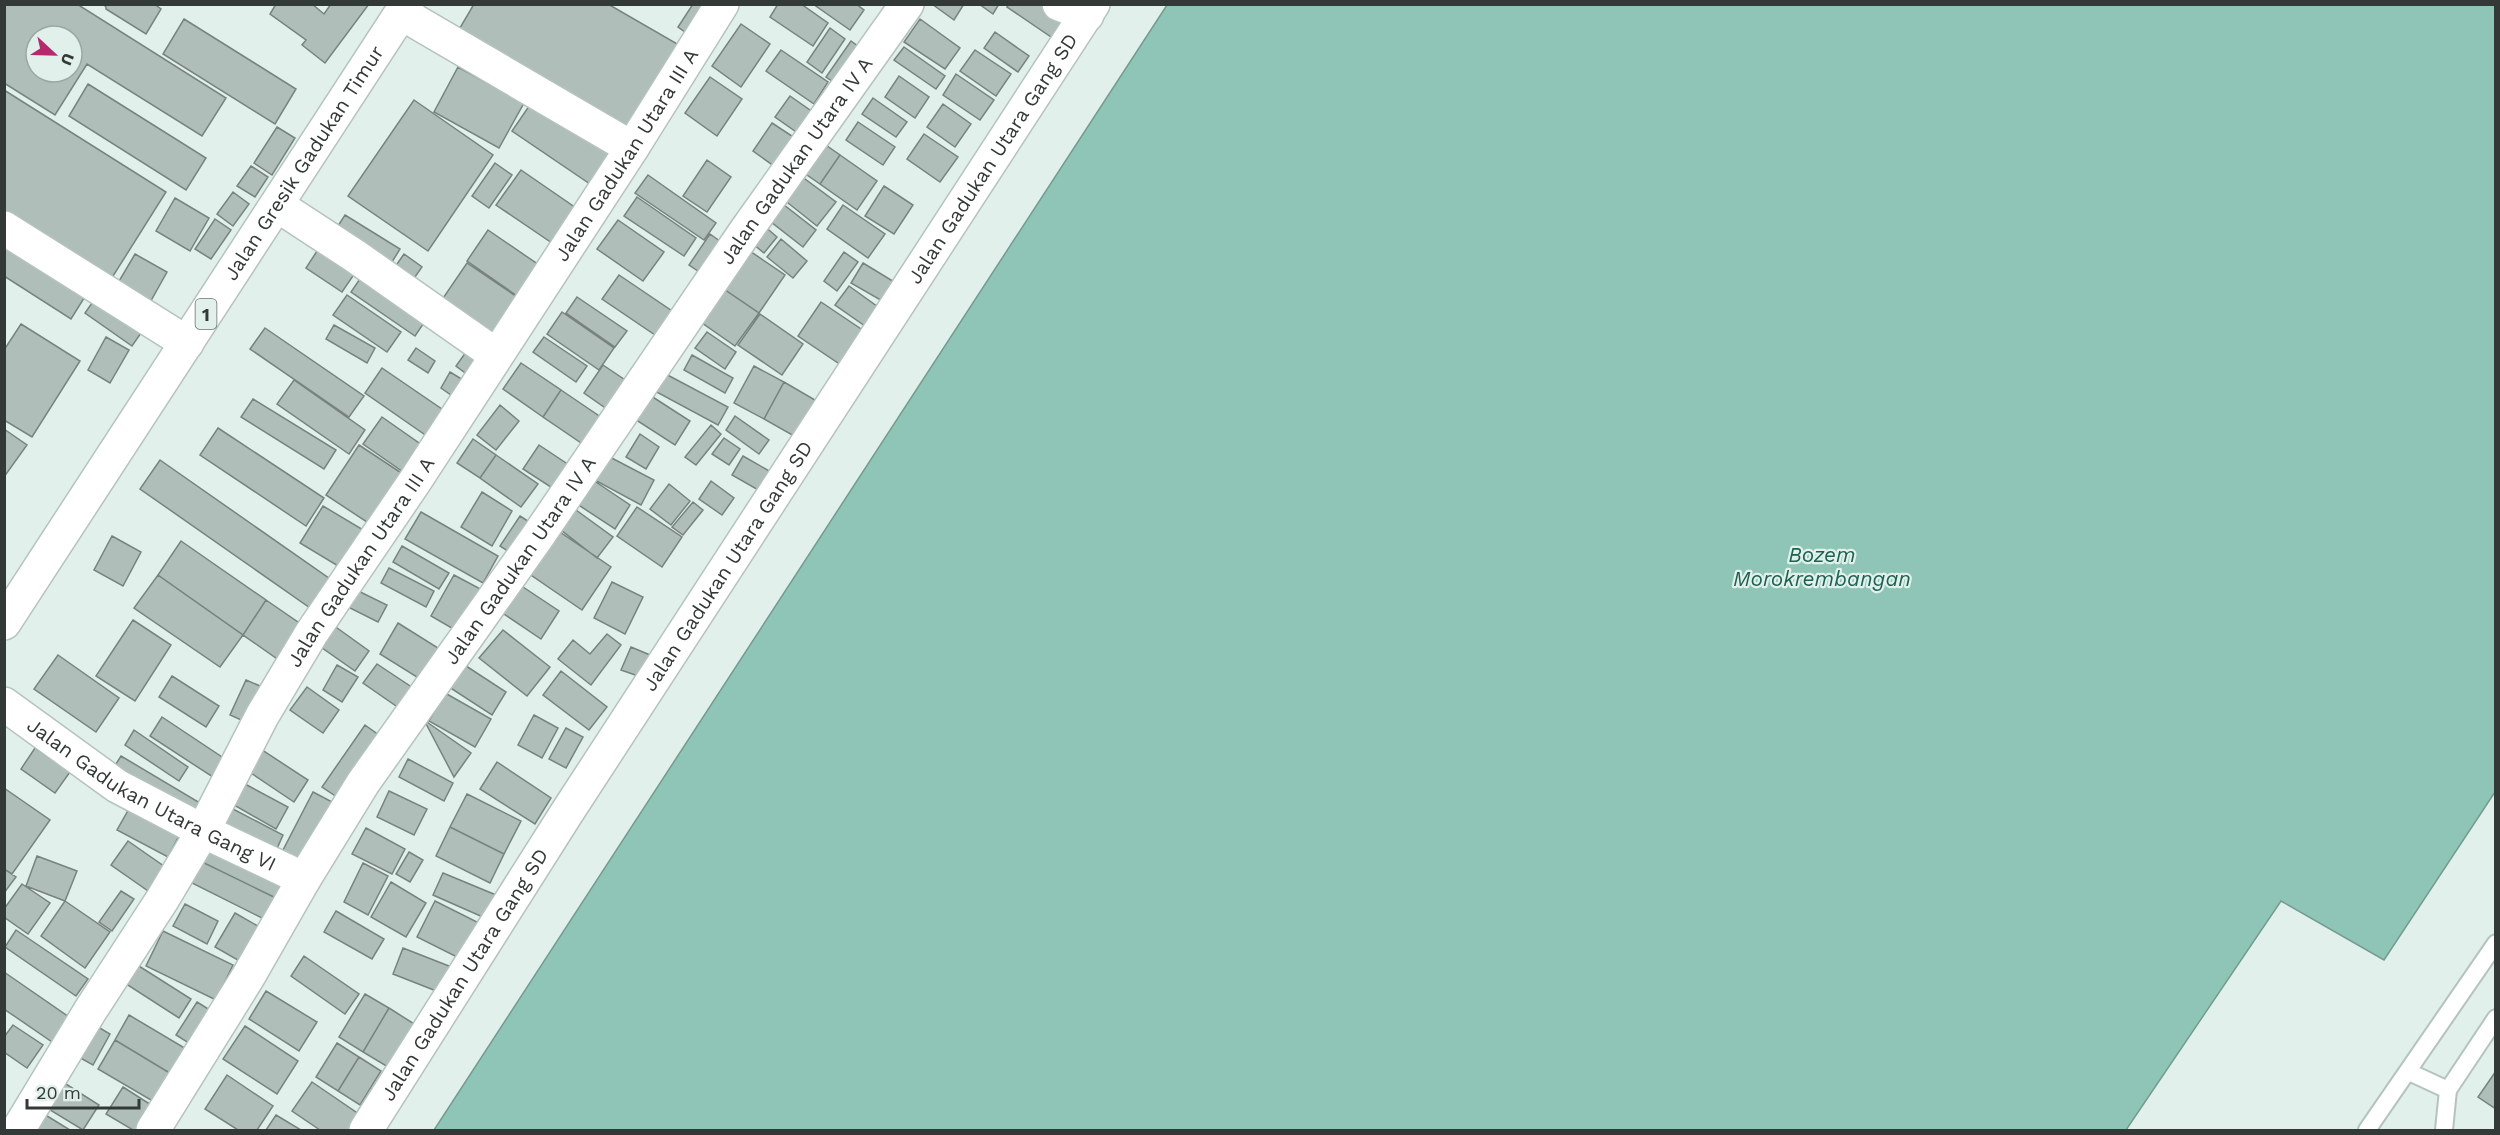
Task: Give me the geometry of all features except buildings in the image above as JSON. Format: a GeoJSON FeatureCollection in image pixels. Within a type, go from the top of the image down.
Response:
{"type":"FeatureCollection","features":[{"type":"Feature","properties":{"kind":"main road","name":"Jalan Gadukan Utara III A"},"geometry":{"type":"LineString","coordinates":[[17,1115],[90,1011],[156,910],[203,831],[262,716],[311,634],[632,148],[722,4]]}},
{"type":"Feature","properties":{"kind":"main road","name":"Jalan Gadukan Utara IV A"},"geometry":{"type":"LineString","coordinates":[[153,1131],[248,977],[368,774],[538,536],[745,232],[907,4]]}},
{"type":"Feature","properties":{"kind":"main road","name":"Jalan Gadukan Utara Gang SD"},"geometry":{"type":"LineString","coordinates":[[366,1131],[566,814],[702,608],[1008,132],[1080,8]]}},
{"type":"Feature","properties":{"kind":"main road"},"geometry":{"type":"LineString","coordinates":[[404,9],[632,148]]}},
{"type":"Feature","properties":{"kind":"main road","name":"Jalan Gresik Gadukan Timur"},"geometry":{"type":"LineString","coordinates":[[4,623],[404,9]]}},
{"type":"Feature","properties":{"kind":"main road"},"geometry":{"type":"LineString","coordinates":[[277,205],[355,256],[496,356]]}},
{"type":"Feature","properties":{"kind":"main road"},"geometry":{"type":"LineString","coordinates":[[4,228],[187,343]]}},
{"type":"Feature","properties":{"kind":"main road","name":"Jalan Gadukan Utara Gang VI"},"geometry":{"type":"LineString","coordinates":[[4,704],[117,786],[203,831],[304,879]]}},
{"type":"Feature","properties":{"kind":"lane"},"geometry":{"type":"LineString","coordinates":[[2367,1131],[2496,943]]}},
{"type":"Feature","properties":{"kind":"lane"},"geometry":{"type":"LineString","coordinates":[[2445,1130],[2448,1090],[2496,1018]]}},
{"type":"Feature","properties":{"kind":"lane"},"geometry":{"type":"LineString","coordinates":[[2409,1072],[2448,1090]]}},
{"type":"Feature","properties":{"kind":"water","name":"Bozem Morokrembangan"},"geometry":{"type":"Polygon","coordinates":[[[1167,5],[2495,5],[2495,792],[2384,960],[2281,901],[2126,1130],[434,1130],[1167,5]]]}}]}
